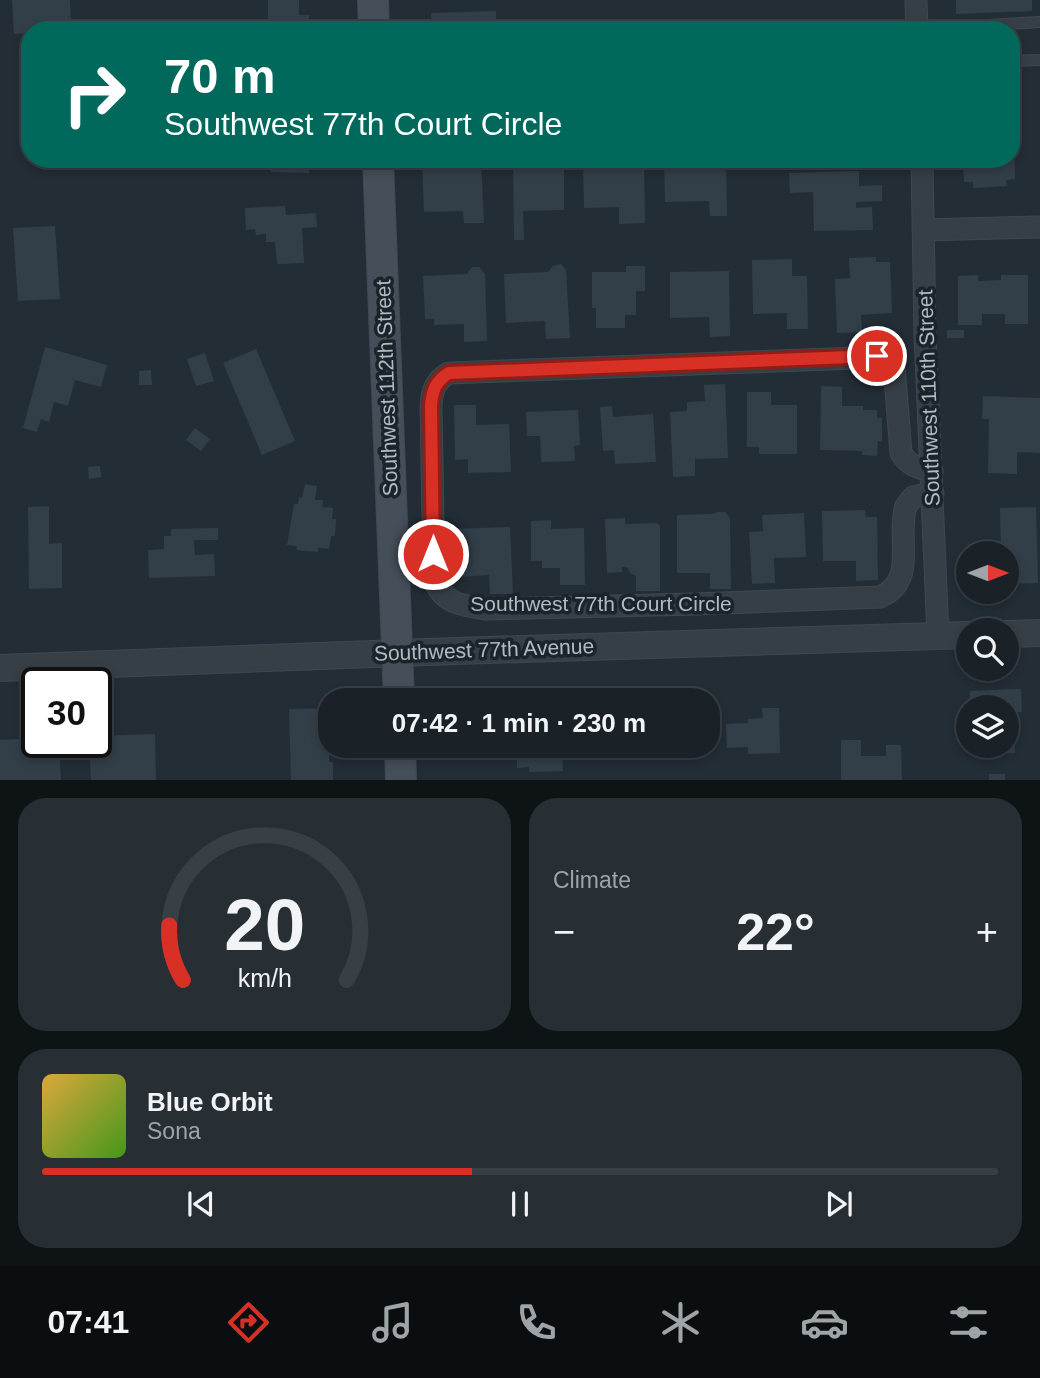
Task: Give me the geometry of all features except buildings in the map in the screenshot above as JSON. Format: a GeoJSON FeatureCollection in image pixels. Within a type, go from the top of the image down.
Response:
{"type":"FeatureCollection","features":[{"type":"Feature","properties":{"kind":"main road"},"geometry":{"type":"LineString","coordinates":[[373,0],[374,21]]}},
{"type":"Feature","properties":{"kind":"main road","name":"Southwest 112th Street"},"geometry":{"type":"LineString","coordinates":[[378,168],[398,688]]}},
{"type":"Feature","properties":{"kind":"main road"},"geometry":{"type":"LineString","coordinates":[[400,758],[401,779]]}},
{"type":"Feature","properties":{"kind":"street"},"geometry":{"type":"LineString","coordinates":[[916,0],[917,21]]}},
{"type":"Feature","properties":{"kind":"street","name":"Southwest 110th Street"},"geometry":{"type":"LineString","coordinates":[[922,168],[938,636]]}},
{"type":"Feature","properties":{"kind":"street"},"geometry":{"type":"LineString","coordinates":[[923,230],[1040,227]]}},
{"type":"Feature","properties":{"kind":"street","name":"Southwest 77th Court Circle"},"geometry":{"type":"LineString","coordinates":[[897,403],[894,366],[890,360],[877,356],[449,373],[440,378],[434,387],[431,406],[434,579],[437,589],[453,603],[486,608],[880,597],[889,593],[901,578],[904,569],[904,513],[908,501],[933,493]]}},
{"type":"Feature","properties":{"kind":"street"},"geometry":{"type":"LineString","coordinates":[[929,409],[897,403],[901,453],[915,467],[932,471]]}},
{"type":"Feature","properties":{"kind":"street"},"geometry":{"type":"LineString","coordinates":[[1019,634],[1040,633]]}},
{"type":"Feature","properties":{"kind":"street","name":"Southwest 77th Avenue"},"geometry":{"type":"LineString","coordinates":[[0,668],[956,635]]}},
{"type":"Feature","properties":{"kind":"lane"},"geometry":{"type":"LineString","coordinates":[[970,13],[970,21]]}},
{"type":"Feature","properties":{"kind":"lane"},"geometry":{"type":"LineString","coordinates":[[1020,24],[1040,22]]}},
{"type":"Feature","properties":{"kind":"lane"},"geometry":{"type":"LineString","coordinates":[[1020,61],[1040,60]]}},
{"type":"Feature","properties":{"kind":"route"},"geometry":{"type":"LineString","coordinates":[[433,554],[431,406],[434,387],[440,378],[449,373],[461,370],[877,356]]}}]}
